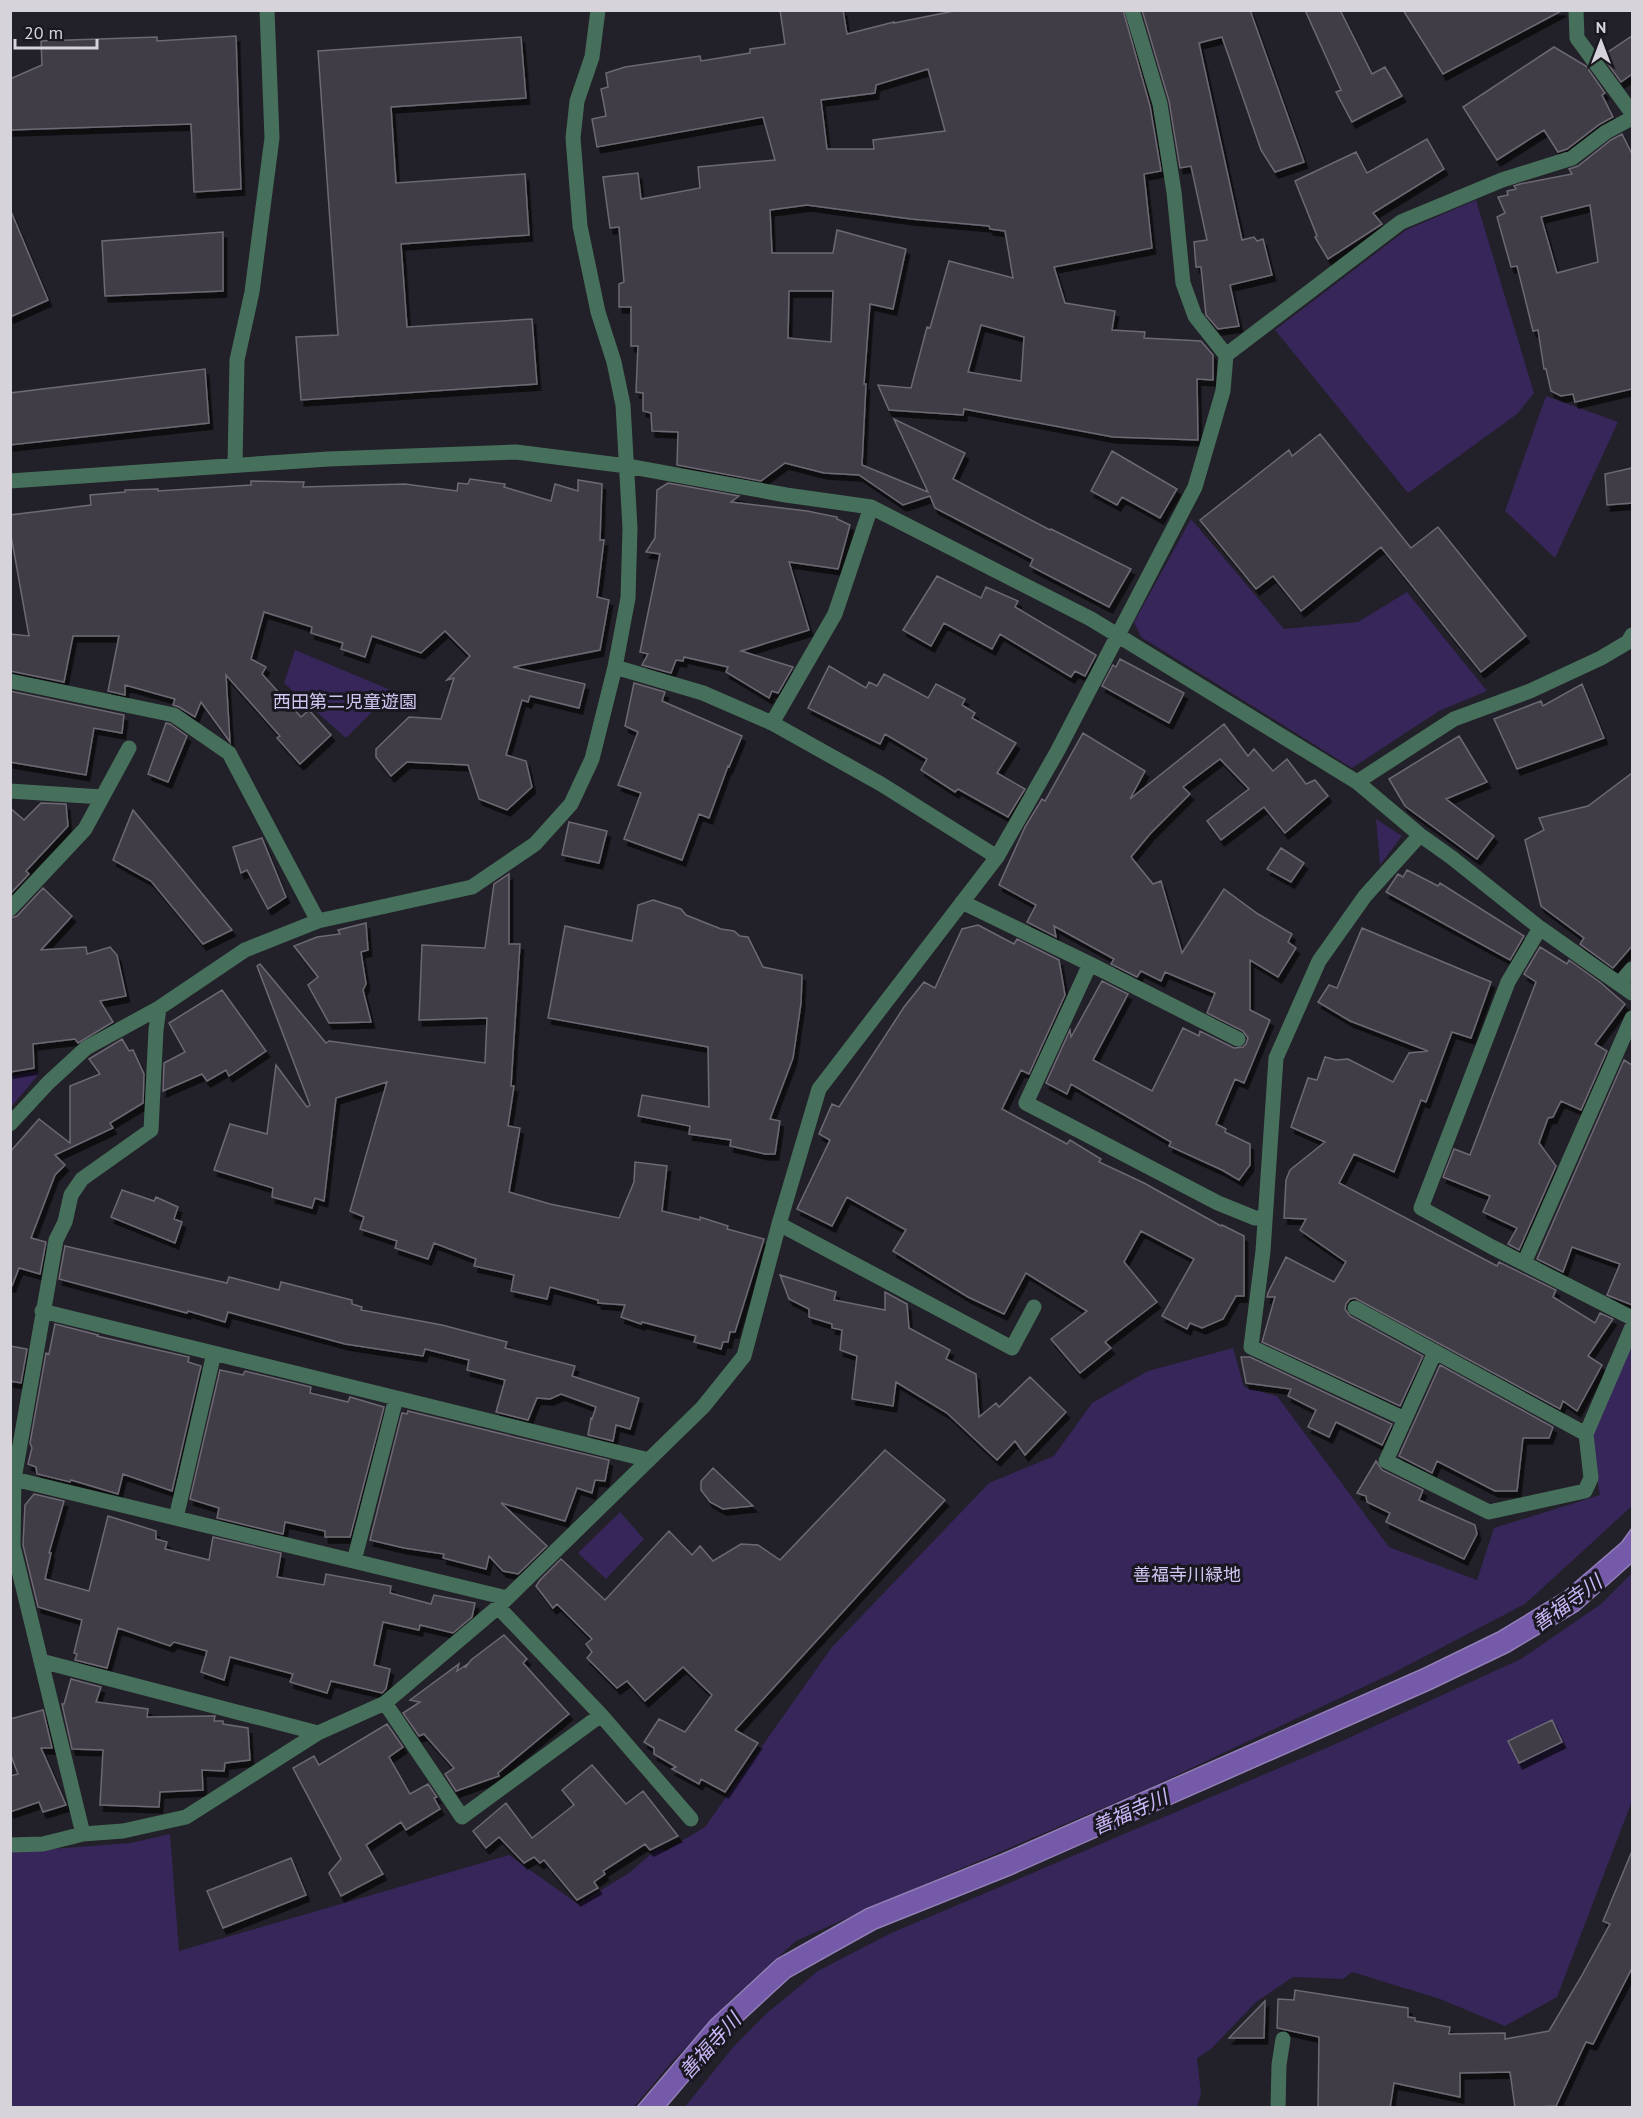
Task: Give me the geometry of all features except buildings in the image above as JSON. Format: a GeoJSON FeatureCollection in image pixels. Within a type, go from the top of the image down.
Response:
{"type":"FeatureCollection","features":[{"type":"Feature","properties":{"kind":"street"},"geometry":{"type":"LineString","coordinates":[[234,465],[237,360],[252,292],[272,138],[267,10]]}},
{"type":"Feature","properties":{"kind":"street"},"geometry":{"type":"LineString","coordinates":[[10,1124],[48,1083],[86,1048],[159,1008],[245,950],[318,921],[472,887],[535,844],[571,804],[592,759],[615,667],[628,598],[630,528],[623,405],[614,362],[598,312],[580,225],[573,138],[577,101],[592,57],[598,10]]}},
{"type":"Feature","properties":{"kind":"street"},"geometry":{"type":"LineString","coordinates":[[10,1845],[43,1844],[83,1834],[123,1831],[186,1817],[318,1733],[385,1703],[503,1603],[704,1407],[744,1356],[779,1224],[819,1089],[997,857],[1057,752],[1196,487],[1223,391],[1226,355],[1195,316],[1183,283],[1174,192],[1160,104],[1132,10]]}},
{"type":"Feature","properties":{"kind":"street"},"geometry":{"type":"LineString","coordinates":[[1576,10],[1577,38],[1632,113]]}},
{"type":"Feature","properties":{"kind":"street"},"geometry":{"type":"LineString","coordinates":[[1226,355],[1401,222],[1502,180],[1572,158],[1606,132],[1632,118]]}},
{"type":"Feature","properties":{"kind":"street"},"geometry":{"type":"LineString","coordinates":[[10,481],[328,459],[516,452],[627,466],[786,495],[871,507],[1091,619],[1357,782],[1420,835],[1540,928],[1626,988],[1632,969]]}},
{"type":"Feature","properties":{"kind":"street"},"geometry":{"type":"LineString","coordinates":[[772,723],[835,614],[871,507]]}},
{"type":"Feature","properties":{"kind":"street"},"geometry":{"type":"LineString","coordinates":[[1357,782],[1454,719],[1530,691],[1601,658],[1628,642],[1632,635]]}},
{"type":"Feature","properties":{"kind":"street"},"geometry":{"type":"LineString","coordinates":[[615,667],[704,693],[772,723],[880,784],[997,857]]}},
{"type":"Feature","properties":{"kind":"street"},"geometry":{"type":"LineString","coordinates":[[10,681],[174,715],[229,753],[318,921]]}},
{"type":"Feature","properties":{"kind":"street"},"geometry":{"type":"LineString","coordinates":[[10,909],[85,829],[129,748]]}},
{"type":"Feature","properties":{"kind":"street"},"geometry":{"type":"LineString","coordinates":[[10,791],[102,797]]}},
{"type":"Feature","properties":{"kind":"street"},"geometry":{"type":"LineString","coordinates":[[1405,1419],[1251,1347],[1263,1251],[1264,1217],[1273,1130],[1276,1059],[1319,961],[1365,896],[1420,835]]}},
{"type":"Feature","properties":{"kind":"street"},"geometry":{"type":"LineString","coordinates":[[962,902],[1238,1039]]}},
{"type":"Feature","properties":{"kind":"street"},"geometry":{"type":"LineString","coordinates":[[1540,928],[1508,982],[1421,1208],[1632,1318]]}},
{"type":"Feature","properties":{"kind":"street"},"geometry":{"type":"LineString","coordinates":[[1090,964],[1026,1103],[1218,1203],[1255,1218],[1264,1217]]}},
{"type":"Feature","properties":{"kind":"street"},"geometry":{"type":"LineString","coordinates":[[83,1834],[13,1545],[14,1479],[56,1240],[65,1222],[71,1195],[82,1179],[151,1130],[155,1038],[159,1008]]}},
{"type":"Feature","properties":{"kind":"street"},"geometry":{"type":"LineString","coordinates":[[1524,1263],[1632,1018]]}},
{"type":"Feature","properties":{"kind":"street"},"geometry":{"type":"LineString","coordinates":[[779,1224],[1012,1348],[1034,1307]]}},
{"type":"Feature","properties":{"kind":"street"},"geometry":{"type":"LineString","coordinates":[[1355,1308],[1586,1434]]}},
{"type":"Feature","properties":{"kind":"street"},"geometry":{"type":"LineString","coordinates":[[42,1311],[649,1460]]}},
{"type":"Feature","properties":{"kind":"street"},"geometry":{"type":"LineString","coordinates":[[1435,1352],[1386,1461],[1489,1512],[1585,1491],[1591,1478],[1586,1434],[1632,1327]]}},
{"type":"Feature","properties":{"kind":"street"},"geometry":{"type":"LineString","coordinates":[[176,1518],[214,1353]]}},
{"type":"Feature","properties":{"kind":"street"},"geometry":{"type":"LineString","coordinates":[[354,1561],[396,1398]]}},
{"type":"Feature","properties":{"kind":"street"},"geometry":{"type":"LineString","coordinates":[[14,1479],[354,1561],[503,1603],[691,1819]]}},
{"type":"Feature","properties":{"kind":"street"},"geometry":{"type":"LineString","coordinates":[[41,1661],[318,1733]]}},
{"type":"Feature","properties":{"kind":"street"},"geometry":{"type":"LineString","coordinates":[[385,1703],[462,1817],[601,1715]]}},
{"type":"Feature","properties":{"kind":"street"},"geometry":{"type":"LineString","coordinates":[[1278,2108],[1279,2065],[1283,2039]]}},
{"type":"Feature","properties":{"kind":"green space"},"geometry":{"type":"Polygon","coordinates":[[[1476,200],[1534,393],[1517,414],[1408,493],[1275,330],[1406,230],[1476,200]]]}},
{"type":"Feature","properties":{"kind":"green space"},"geometry":{"type":"Polygon","coordinates":[[[1546,396],[1618,422],[1555,558],[1505,511],[1546,396]]]}},
{"type":"Feature","properties":{"kind":"green space"},"geometry":{"type":"Polygon","coordinates":[[[1191,519],[1284,629],[1358,622],[1407,592],[1487,691],[1439,711],[1352,768],[1141,637],[1134,622],[1191,519]]]}},
{"type":"Feature","properties":{"kind":"green space","name":"西田第二児童遊園"},"geometry":{"type":"Polygon","coordinates":[[[295,650],[393,691],[346,738],[284,683],[295,650]]]}},
{"type":"Feature","properties":{"kind":"green space"},"geometry":{"type":"Polygon","coordinates":[[[1376,819],[1402,836],[1380,865],[1376,819]]]}},
{"type":"Feature","properties":{"kind":"green space"},"geometry":{"type":"Polygon","coordinates":[[[36,1071],[39,1074],[11,1107],[11,1076],[36,1071]]]}},
{"type":"Feature","properties":{"kind":"green space","name":"善福寺川緑地"},"geometry":{"type":"Polygon","coordinates":[[[1632,1328],[1632,1506],[1525,1604],[1393,1673],[1147,1789],[796,1941],[732,1999],[670,2064],[634,2107],[11,2108],[11,1852],[131,1843],[170,1834],[179,1951],[509,1855],[578,1904],[629,1873],[658,1848],[665,1851],[705,1827],[832,1647],[989,1483],[1054,1456],[1092,1403],[1148,1371],[1233,1348],[1244,1387],[1277,1396],[1389,1547],[1477,1580],[1494,1528],[1600,1495],[1589,1434],[1632,1328]]]}},
{"type":"Feature","properties":{"kind":"green space"},"geometry":{"type":"Polygon","coordinates":[[[620,1512],[644,1539],[606,1579],[578,1553],[620,1512]]]}},
{"type":"Feature","properties":{"kind":"green space"},"geometry":{"type":"Polygon","coordinates":[[[1632,1573],[1632,1801],[1557,1997],[1505,2026],[1440,1999],[1352,1972],[1343,1979],[1293,1977],[1256,2002],[1211,2049],[1197,2058],[1201,2094],[1197,2107],[684,2108],[734,2046],[767,2013],[818,1971],[889,1934],[1331,1746],[1521,1659],[1601,1604],[1632,1573]]]}},
{"type":"Feature","properties":{"kind":"water","name":"善福寺川"},"geometry":{"type":"Polygon","coordinates":[[[1632,1528],[1632,1563],[1578,1611],[1509,1652],[1432,1689],[1011,1875],[876,1929],[790,1977],[727,2035],[666,2107],[637,2107],[711,2020],[777,1959],[866,1909],[1002,1854],[1422,1669],[1498,1632],[1564,1592],[1622,1542],[1632,1528]]]}}]}
